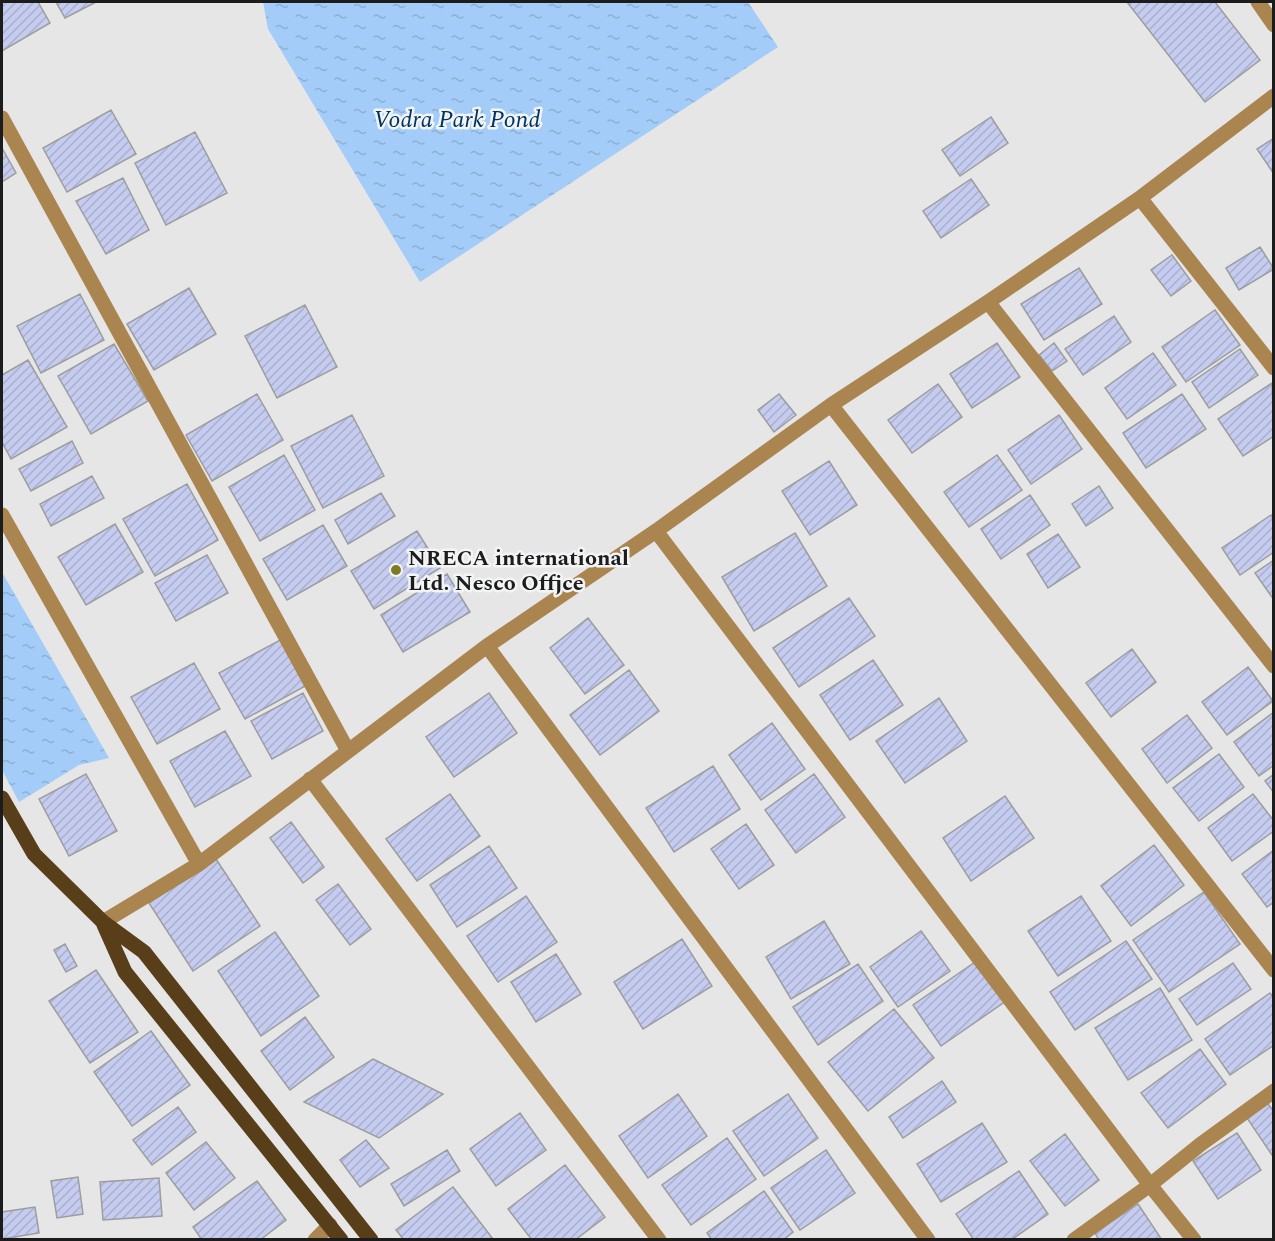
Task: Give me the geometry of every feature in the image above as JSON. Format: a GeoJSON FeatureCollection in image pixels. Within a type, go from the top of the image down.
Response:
{"type":"FeatureCollection","features":[{"type":"Feature","properties":{"kind":"main road"},"geometry":{"type":"LineString","coordinates":[[2,798],[34,854],[103,922],[144,952],[371,1239]]}},
{"type":"Feature","properties":{"kind":"main road"},"geometry":{"type":"LineString","coordinates":[[103,922],[124,972],[341,1239]]}},
{"type":"Feature","properties":{"kind":"street"},"geometry":{"type":"LineString","coordinates":[[1258,2],[1274,25]]}},
{"type":"Feature","properties":{"kind":"street"},"geometry":{"type":"LineString","coordinates":[[103,922],[199,864],[487,646],[656,531],[831,405],[988,302],[1140,198],[1274,96]]}},
{"type":"Feature","properties":{"kind":"street"},"geometry":{"type":"LineString","coordinates":[[2,117],[348,751]]}},
{"type":"Feature","properties":{"kind":"street"},"geometry":{"type":"LineString","coordinates":[[1140,198],[1274,368]]}},
{"type":"Feature","properties":{"kind":"street"},"geometry":{"type":"LineString","coordinates":[[988,302],[1274,666]]}},
{"type":"Feature","properties":{"kind":"street"},"geometry":{"type":"LineString","coordinates":[[831,405],[1274,970]]}},
{"type":"Feature","properties":{"kind":"street"},"geometry":{"type":"LineString","coordinates":[[2,515],[199,864]]}},
{"type":"Feature","properties":{"kind":"street"},"geometry":{"type":"LineString","coordinates":[[656,531],[1150,1185],[1194,1239]]}},
{"type":"Feature","properties":{"kind":"street"},"geometry":{"type":"LineString","coordinates":[[487,646],[928,1239]]}},
{"type":"Feature","properties":{"kind":"street"},"geometry":{"type":"LineString","coordinates":[[310,779],[659,1239]]}},
{"type":"Feature","properties":{"kind":"street"},"geometry":{"type":"LineString","coordinates":[[1074,1239],[1150,1185],[1201,1144],[1274,1091]]}},
{"type":"Feature","properties":{"kind":"street"},"geometry":{"type":"LineString","coordinates":[[315,1239],[330,1226]]}},
{"type":"Feature","properties":{"kind":"water","name":"Vodra Park Pond"},"geometry":{"type":"Polygon","coordinates":[[[263,2],[748,2],[778,47],[420,282],[268,29],[263,2]]]}},
{"type":"Feature","properties":{"kind":"water"},"geometry":{"type":"Polygon","coordinates":[[[2,572],[109,758],[79,765],[19,802],[2,770],[2,572]]]}},
{"type":"Feature","properties":{"kind":"building"},"geometry":{"type":"Polygon","coordinates":[[[2,2],[38,2],[50,23],[2,51],[2,2]]]}},
{"type":"Feature","properties":{"kind":"building"},"geometry":{"type":"Polygon","coordinates":[[[56,2],[96,2],[65,18],[56,2]]]}},
{"type":"Feature","properties":{"kind":"building"},"geometry":{"type":"Polygon","coordinates":[[[1127,2],[1215,2],[1260,60],[1205,102],[1127,2]]]}},
{"type":"Feature","properties":{"kind":"building"},"geometry":{"type":"Polygon","coordinates":[[[111,110],[136,154],[67,192],[43,148],[111,110]]]}},
{"type":"Feature","properties":{"kind":"building"},"geometry":{"type":"Polygon","coordinates":[[[991,117],[1008,143],[960,176],[942,150],[991,117]]]}},
{"type":"Feature","properties":{"kind":"building"},"geometry":{"type":"Polygon","coordinates":[[[195,132],[227,193],[166,225],[135,163],[195,132]]]}},
{"type":"Feature","properties":{"kind":"building"},"geometry":{"type":"Polygon","coordinates":[[[1274,138],[1274,174],[1257,149],[1274,138]]]}},
{"type":"Feature","properties":{"kind":"building"},"geometry":{"type":"Polygon","coordinates":[[[2,148],[16,173],[2,182],[2,148]]]}},
{"type":"Feature","properties":{"kind":"building"},"geometry":{"type":"Polygon","coordinates":[[[123,178],[149,230],[106,254],[76,201],[123,178]]]}},
{"type":"Feature","properties":{"kind":"building"},"geometry":{"type":"Polygon","coordinates":[[[971,179],[989,205],[941,238],[923,211],[971,179]]]}},
{"type":"Feature","properties":{"kind":"building"},"geometry":{"type":"Polygon","coordinates":[[[1260,247],[1274,269],[1239,290],[1226,268],[1260,247]]]}},
{"type":"Feature","properties":{"kind":"building"},"geometry":{"type":"Polygon","coordinates":[[[1172,255],[1191,281],[1171,296],[1151,270],[1172,255]]]}},
{"type":"Feature","properties":{"kind":"building"},"geometry":{"type":"Polygon","coordinates":[[[1079,268],[1102,304],[1044,340],[1021,304],[1079,268]]]}},
{"type":"Feature","properties":{"kind":"building"},"geometry":{"type":"Polygon","coordinates":[[[189,288],[216,334],[154,370],[127,324],[189,288]]]}},
{"type":"Feature","properties":{"kind":"building"},"geometry":{"type":"Polygon","coordinates":[[[80,294],[104,340],[41,373],[17,326],[80,294]]]}},
{"type":"Feature","properties":{"kind":"building"},"geometry":{"type":"Polygon","coordinates":[[[305,305],[337,367],[277,398],[245,336],[305,305]]]}},
{"type":"Feature","properties":{"kind":"building"},"geometry":{"type":"Polygon","coordinates":[[[1215,310],[1240,345],[1186,382],[1162,347],[1215,310]]]}},
{"type":"Feature","properties":{"kind":"building"},"geometry":{"type":"Polygon","coordinates":[[[1114,316],[1131,342],[1083,375],[1065,349],[1114,316]]]}},
{"type":"Feature","properties":{"kind":"building"},"geometry":{"type":"Polygon","coordinates":[[[997,343],[1020,377],[972,408],[950,374],[997,343]]]}},
{"type":"Feature","properties":{"kind":"building"},"geometry":{"type":"Polygon","coordinates":[[[1054,343],[1067,361],[1052,371],[1039,355],[1054,343]]]}},
{"type":"Feature","properties":{"kind":"building"},"geometry":{"type":"Polygon","coordinates":[[[114,344],[148,401],[91,434],[58,376],[114,344]]]}},
{"type":"Feature","properties":{"kind":"building"},"geometry":{"type":"Polygon","coordinates":[[[1240,349],[1258,375],[1209,408],[1192,382],[1240,349]]]}},
{"type":"Feature","properties":{"kind":"building"},"geometry":{"type":"Polygon","coordinates":[[[1153,353],[1176,385],[1127,419],[1105,388],[1153,353]]]}},
{"type":"Feature","properties":{"kind":"building"},"geometry":{"type":"Polygon","coordinates":[[[28,360],[67,427],[11,459],[2,442],[2,375],[28,360]]]}},
{"type":"Feature","properties":{"kind":"building"},"geometry":{"type":"Polygon","coordinates":[[[1272,383],[1274,436],[1243,456],[1218,419],[1272,383]]]}},
{"type":"Feature","properties":{"kind":"building"},"geometry":{"type":"Polygon","coordinates":[[[938,384],[962,417],[912,453],[888,420],[938,384]]]}},
{"type":"Feature","properties":{"kind":"building"},"geometry":{"type":"Polygon","coordinates":[[[257,394],[283,440],[212,481],[186,435],[257,394]]]}},
{"type":"Feature","properties":{"kind":"building"},"geometry":{"type":"Polygon","coordinates":[[[779,394],[796,415],[774,432],[758,410],[779,394]]]}},
{"type":"Feature","properties":{"kind":"building"},"geometry":{"type":"Polygon","coordinates":[[[1182,394],[1206,429],[1146,468],[1123,433],[1182,394]]]}},
{"type":"Feature","properties":{"kind":"building"},"geometry":{"type":"Polygon","coordinates":[[[352,415],[384,476],[323,508],[291,446],[352,415]]]}},
{"type":"Feature","properties":{"kind":"building"},"geometry":{"type":"Polygon","coordinates":[[[1059,415],[1082,449],[1031,484],[1008,450],[1059,415]]]}},
{"type":"Feature","properties":{"kind":"building"},"geometry":{"type":"Polygon","coordinates":[[[72,441],[83,463],[31,491],[19,469],[72,441]]]}},
{"type":"Feature","properties":{"kind":"building"},"geometry":{"type":"Polygon","coordinates":[[[284,455],[315,510],[260,541],[229,487],[284,455]]]}},
{"type":"Feature","properties":{"kind":"building"},"geometry":{"type":"Polygon","coordinates":[[[997,455],[1022,490],[969,527],[944,492],[997,455]]]}},
{"type":"Feature","properties":{"kind":"building"},"geometry":{"type":"Polygon","coordinates":[[[829,461],[857,505],[810,535],[782,491],[829,461]]]}},
{"type":"Feature","properties":{"kind":"building"},"geometry":{"type":"Polygon","coordinates":[[[92,476],[104,498],[51,526],[40,504],[92,476]]]}},
{"type":"Feature","properties":{"kind":"building"},"geometry":{"type":"Polygon","coordinates":[[[187,484],[218,540],[155,576],[123,519],[187,484]]]}},
{"type":"Feature","properties":{"kind":"building"},"geometry":{"type":"Polygon","coordinates":[[[1099,486],[1113,508],[1086,526],[1072,504],[1099,486]]]}},
{"type":"Feature","properties":{"kind":"building"},"geometry":{"type":"Polygon","coordinates":[[[381,493],[395,516],[348,544],[335,520],[381,493]]]}},
{"type":"Feature","properties":{"kind":"building"},"geometry":{"type":"Polygon","coordinates":[[[1030,495],[1050,525],[1001,559],[981,529],[1030,495]]]}},
{"type":"Feature","properties":{"kind":"building"},"geometry":{"type":"Polygon","coordinates":[[[1271,515],[1274,520],[1274,552],[1240,575],[1222,548],[1271,515]]]}},
{"type":"Feature","properties":{"kind":"building"},"geometry":{"type":"Polygon","coordinates":[[[115,524],[143,572],[86,605],[58,557],[115,524]]]}},
{"type":"Feature","properties":{"kind":"building"},"geometry":{"type":"Polygon","coordinates":[[[323,525],[347,566],[287,600],[263,559],[323,525]]]}},
{"type":"Feature","properties":{"kind":"building","name":"NRECA international Ltd. Nesco Offjce"},"geometry":{"type":"Polygon","coordinates":[[[417,531],[440,568],[374,609],[351,571],[417,531]]]}},
{"type":"Feature","properties":{"kind":"building"},"geometry":{"type":"Polygon","coordinates":[[[795,533],[827,586],[754,631],[722,577],[795,533]]]}},
{"type":"Feature","properties":{"kind":"building"},"geometry":{"type":"Polygon","coordinates":[[[1058,534],[1080,567],[1048,588],[1027,554],[1058,534]]]}},
{"type":"Feature","properties":{"kind":"building"},"geometry":{"type":"Polygon","coordinates":[[[207,555],[228,593],[176,621],[155,583],[207,555]]]}},
{"type":"Feature","properties":{"kind":"building"},"geometry":{"type":"Polygon","coordinates":[[[1274,560],[1274,600],[1255,573],[1274,560]]]}},
{"type":"Feature","properties":{"kind":"building"},"geometry":{"type":"Polygon","coordinates":[[[447,574],[470,612],[403,652],[381,615],[447,574]]]}},
{"type":"Feature","properties":{"kind":"building"},"geometry":{"type":"Polygon","coordinates":[[[849,598],[875,636],[799,687],[773,648],[849,598]]]}},
{"type":"Feature","properties":{"kind":"building"},"geometry":{"type":"Polygon","coordinates":[[[588,618],[624,665],[585,694],[550,648],[588,618]]]}},
{"type":"Feature","properties":{"kind":"building"},"geometry":{"type":"Polygon","coordinates":[[[284,638],[309,684],[245,719],[219,673],[284,638]]]}},
{"type":"Feature","properties":{"kind":"building"},"geometry":{"type":"Polygon","coordinates":[[[1132,649],[1156,682],[1111,717],[1086,683],[1132,649]]]}},
{"type":"Feature","properties":{"kind":"building"},"geometry":{"type":"Polygon","coordinates":[[[873,660],[903,705],[850,740],[820,695],[873,660]]]}},
{"type":"Feature","properties":{"kind":"building"},"geometry":{"type":"Polygon","coordinates":[[[194,663],[220,709],[157,744],[131,697],[194,663]]]}},
{"type":"Feature","properties":{"kind":"building"},"geometry":{"type":"Polygon","coordinates":[[[1248,667],[1273,701],[1227,735],[1202,702],[1248,667]]]}},
{"type":"Feature","properties":{"kind":"building"},"geometry":{"type":"Polygon","coordinates":[[[629,670],[659,711],[600,755],[570,715],[629,670]]]}},
{"type":"Feature","properties":{"kind":"building"},"geometry":{"type":"Polygon","coordinates":[[[303,693],[323,731],[272,759],[251,721],[303,693]]]}},
{"type":"Feature","properties":{"kind":"building"},"geometry":{"type":"Polygon","coordinates":[[[489,693],[517,733],[454,777],[426,737],[489,693]]]}},
{"type":"Feature","properties":{"kind":"building"},"geometry":{"type":"Polygon","coordinates":[[[939,698],[967,741],[905,783],[876,741],[939,698]]]}},
{"type":"Feature","properties":{"kind":"building"},"geometry":{"type":"Polygon","coordinates":[[[1274,712],[1274,765],[1259,776],[1234,742],[1274,712]]]}},
{"type":"Feature","properties":{"kind":"building"},"geometry":{"type":"Polygon","coordinates":[[[1187,715],[1212,748],[1167,783],[1142,749],[1187,715]]]}},
{"type":"Feature","properties":{"kind":"building"},"geometry":{"type":"Polygon","coordinates":[[[772,723],[805,769],[761,800],[729,755],[772,723]]]}},
{"type":"Feature","properties":{"kind":"building"},"geometry":{"type":"Polygon","coordinates":[[[225,731],[251,776],[195,807],[170,761],[225,731]]]}},
{"type":"Feature","properties":{"kind":"building"},"geometry":{"type":"Polygon","coordinates":[[[1219,754],[1244,787],[1199,821],[1173,788],[1219,754]]]}},
{"type":"Feature","properties":{"kind":"building"},"geometry":{"type":"Polygon","coordinates":[[[713,766],[740,809],[674,852],[646,808],[713,766]]]}},
{"type":"Feature","properties":{"kind":"building"},"geometry":{"type":"Polygon","coordinates":[[[86,774],[117,831],[69,856],[39,799],[86,774]]]}},
{"type":"Feature","properties":{"kind":"building"},"geometry":{"type":"Polygon","coordinates":[[[814,774],[845,817],[796,853],[765,810],[814,774]]]}},
{"type":"Feature","properties":{"kind":"building"},"geometry":{"type":"Polygon","coordinates":[[[1274,774],[1274,793],[1265,781],[1274,774]]]}},
{"type":"Feature","properties":{"kind":"building"},"geometry":{"type":"Polygon","coordinates":[[[450,794],[480,836],[417,881],[386,839],[450,794]]]}},
{"type":"Feature","properties":{"kind":"building"},"geometry":{"type":"Polygon","coordinates":[[[1253,794],[1274,821],[1274,831],[1232,861],[1208,828],[1253,794]]]}},
{"type":"Feature","properties":{"kind":"building"},"geometry":{"type":"Polygon","coordinates":[[[1005,796],[1034,838],[971,881],[943,838],[1005,796]]]}},
{"type":"Feature","properties":{"kind":"building"},"geometry":{"type":"Polygon","coordinates":[[[291,822],[324,867],[303,883],[270,838],[291,822]]]}},
{"type":"Feature","properties":{"kind":"building"},"geometry":{"type":"Polygon","coordinates":[[[746,824],[774,865],[739,889],[711,849],[746,824]]]}},
{"type":"Feature","properties":{"kind":"building"},"geometry":{"type":"Polygon","coordinates":[[[1154,845],[1184,885],[1131,926],[1101,886],[1154,845]]]}},
{"type":"Feature","properties":{"kind":"building"},"geometry":{"type":"Polygon","coordinates":[[[489,846],[517,888],[457,927],[430,885],[489,846]]]}},
{"type":"Feature","properties":{"kind":"building"},"geometry":{"type":"Polygon","coordinates":[[[1274,850],[1274,902],[1267,907],[1242,874],[1274,850]]]}},
{"type":"Feature","properties":{"kind":"building"},"geometry":{"type":"Polygon","coordinates":[[[216,859],[260,926],[193,971],[149,903],[216,859]]]}},
{"type":"Feature","properties":{"kind":"building"},"geometry":{"type":"Polygon","coordinates":[[[338,884],[371,929],[350,945],[316,900],[338,884]]]}},
{"type":"Feature","properties":{"kind":"building"},"geometry":{"type":"Polygon","coordinates":[[[1204,892],[1240,944],[1169,992],[1133,940],[1204,892]]]}},
{"type":"Feature","properties":{"kind":"building"},"geometry":{"type":"Polygon","coordinates":[[[526,896],[557,942],[498,982],[467,936],[526,896]]]}},
{"type":"Feature","properties":{"kind":"building"},"geometry":{"type":"Polygon","coordinates":[[[1081,896],[1111,941],[1058,976],[1028,931],[1081,896]]]}},
{"type":"Feature","properties":{"kind":"building"},"geometry":{"type":"Polygon","coordinates":[[[824,921],[850,964],[791,999],[766,957],[824,921]]]}},
{"type":"Feature","properties":{"kind":"building"},"geometry":{"type":"Polygon","coordinates":[[[921,931],[950,971],[898,1007],[870,967],[921,931]]]}},
{"type":"Feature","properties":{"kind":"building"},"geometry":{"type":"Polygon","coordinates":[[[275,932],[319,996],[261,1036],[218,971],[275,932]]]}},
{"type":"Feature","properties":{"kind":"building"},"geometry":{"type":"Polygon","coordinates":[[[682,939],[712,986],[643,1029],[614,982],[682,939]]]}},
{"type":"Feature","properties":{"kind":"building"},"geometry":{"type":"Polygon","coordinates":[[[1126,941],[1152,979],[1075,1030],[1050,992],[1126,941]]]}},
{"type":"Feature","properties":{"kind":"building"},"geometry":{"type":"Polygon","coordinates":[[[65,944],[77,966],[66,972],[54,950],[65,944]]]}},
{"type":"Feature","properties":{"kind":"building"},"geometry":{"type":"Polygon","coordinates":[[[556,954],[581,994],[536,1022],[511,982],[556,954]]]}},
{"type":"Feature","properties":{"kind":"building"},"geometry":{"type":"Polygon","coordinates":[[[978,960],[1006,1001],[941,1046],[913,1005],[978,960]]]}},
{"type":"Feature","properties":{"kind":"building"},"geometry":{"type":"Polygon","coordinates":[[[1233,963],[1251,989],[1197,1025],[1179,999],[1233,963]]]}},
{"type":"Feature","properties":{"kind":"building"},"geometry":{"type":"Polygon","coordinates":[[[858,964],[883,1001],[818,1045],[793,1007],[858,964]]]}},
{"type":"Feature","properties":{"kind":"building"},"geometry":{"type":"Polygon","coordinates":[[[96,970],[138,1032],[90,1063],[49,1001],[96,970]]]}},
{"type":"Feature","properties":{"kind":"building"},"geometry":{"type":"Polygon","coordinates":[[[1160,988],[1192,1040],[1128,1080],[1095,1028],[1160,988]]]}},
{"type":"Feature","properties":{"kind":"building"},"geometry":{"type":"Polygon","coordinates":[[[1270,993],[1274,998],[1274,1045],[1230,1075],[1205,1039],[1270,993]]]}},
{"type":"Feature","properties":{"kind":"building"},"geometry":{"type":"Polygon","coordinates":[[[894,1009],[934,1058],[868,1111],[828,1062],[894,1009]]]}},
{"type":"Feature","properties":{"kind":"building"},"geometry":{"type":"Polygon","coordinates":[[[305,1017],[334,1057],[290,1090],[261,1051],[305,1017]]]}},
{"type":"Feature","properties":{"kind":"building"},"geometry":{"type":"Polygon","coordinates":[[[151,1031],[190,1085],[132,1126],[94,1072],[151,1031]]]}},
{"type":"Feature","properties":{"kind":"building"},"geometry":{"type":"Polygon","coordinates":[[[1200,1049],[1226,1084],[1168,1128],[1141,1093],[1200,1049]]]}},
{"type":"Feature","properties":{"kind":"building"},"geometry":{"type":"Polygon","coordinates":[[[373,1059],[443,1094],[379,1138],[304,1102],[373,1059]]]}},
{"type":"Feature","properties":{"kind":"building"},"geometry":{"type":"Polygon","coordinates":[[[942,1081],[956,1102],[903,1138],[889,1117],[942,1081]]]}},
{"type":"Feature","properties":{"kind":"building"},"geometry":{"type":"Polygon","coordinates":[[[678,1094],[707,1136],[648,1178],[619,1136],[678,1094]]]}},
{"type":"Feature","properties":{"kind":"building"},"geometry":{"type":"Polygon","coordinates":[[[788,1094],[818,1138],[764,1176],[733,1131],[788,1094]]]}},
{"type":"Feature","properties":{"kind":"building"},"geometry":{"type":"Polygon","coordinates":[[[1266,1101],[1274,1112],[1274,1154],[1272,1155],[1245,1115],[1266,1101]]]}},
{"type":"Feature","properties":{"kind":"building"},"geometry":{"type":"Polygon","coordinates":[[[178,1107],[196,1132],[152,1165],[133,1140],[178,1107]]]}},
{"type":"Feature","properties":{"kind":"building"},"geometry":{"type":"Polygon","coordinates":[[[520,1113],[546,1150],[496,1186],[470,1149],[520,1113]]]}},
{"type":"Feature","properties":{"kind":"building"},"geometry":{"type":"Polygon","coordinates":[[[982,1123],[1007,1162],[941,1202],[917,1164],[982,1123]]]}},
{"type":"Feature","properties":{"kind":"building"},"geometry":{"type":"Polygon","coordinates":[[[1237,1133],[1261,1170],[1218,1199],[1193,1161],[1237,1133]]]}},
{"type":"Feature","properties":{"kind":"building"},"geometry":{"type":"Polygon","coordinates":[[[1065,1134],[1099,1180],[1065,1206],[1030,1161],[1065,1134]]]}},
{"type":"Feature","properties":{"kind":"building"},"geometry":{"type":"Polygon","coordinates":[[[727,1138],[756,1179],[691,1225],[662,1185],[727,1138]]]}},
{"type":"Feature","properties":{"kind":"building"},"geometry":{"type":"Polygon","coordinates":[[[366,1140],[389,1168],[360,1187],[340,1160],[366,1140]]]}},
{"type":"Feature","properties":{"kind":"building"},"geometry":{"type":"Polygon","coordinates":[[[206,1142],[235,1178],[194,1210],[166,1173],[206,1142]]]}},
{"type":"Feature","properties":{"kind":"building"},"geometry":{"type":"Polygon","coordinates":[[[447,1150],[460,1171],[404,1206],[391,1184],[447,1150]]]}},
{"type":"Feature","properties":{"kind":"building"},"geometry":{"type":"Polygon","coordinates":[[[826,1150],[855,1193],[800,1230],[771,1188],[826,1150]]]}},
{"type":"Feature","properties":{"kind":"building"},"geometry":{"type":"Polygon","coordinates":[[[565,1165],[605,1217],[575,1240],[532,1240],[508,1209],[565,1165]]]}},
{"type":"Feature","properties":{"kind":"building"},"geometry":{"type":"Polygon","coordinates":[[[1019,1171],[1048,1214],[1011,1240],[974,1240],[956,1214],[1019,1171]]]}},
{"type":"Feature","properties":{"kind":"building"},"geometry":{"type":"Polygon","coordinates":[[[78,1177],[83,1214],[57,1218],[51,1181],[78,1177]]]}},
{"type":"Feature","properties":{"kind":"building"},"geometry":{"type":"Polygon","coordinates":[[[159,1178],[162,1216],[103,1220],[100,1182],[159,1178]]]}},
{"type":"Feature","properties":{"kind":"building"},"geometry":{"type":"Polygon","coordinates":[[[257,1181],[286,1220],[260,1240],[202,1240],[193,1227],[257,1181]]]}},
{"type":"Feature","properties":{"kind":"building"},"geometry":{"type":"Polygon","coordinates":[[[453,1187],[493,1239],[404,1240],[396,1230],[453,1187]]]}},
{"type":"Feature","properties":{"kind":"building"},"geometry":{"type":"Polygon","coordinates":[[[764,1191],[793,1232],[783,1240],[712,1240],[707,1233],[764,1191]]]}},
{"type":"Feature","properties":{"kind":"building"},"geometry":{"type":"Polygon","coordinates":[[[1138,1204],[1162,1240],[1099,1240],[1095,1233],[1138,1204]]]}},
{"type":"Feature","properties":{"kind":"building"},"geometry":{"type":"Polygon","coordinates":[[[35,1207],[39,1233],[2,1239],[2,1212],[35,1207]]]}},
{"type":"Feature","properties":{"kind":"place","name":"NRECA international Ltd. Nesco Offjce"},"geometry":{"type":"Point","coordinates":[396,570]}}]}
